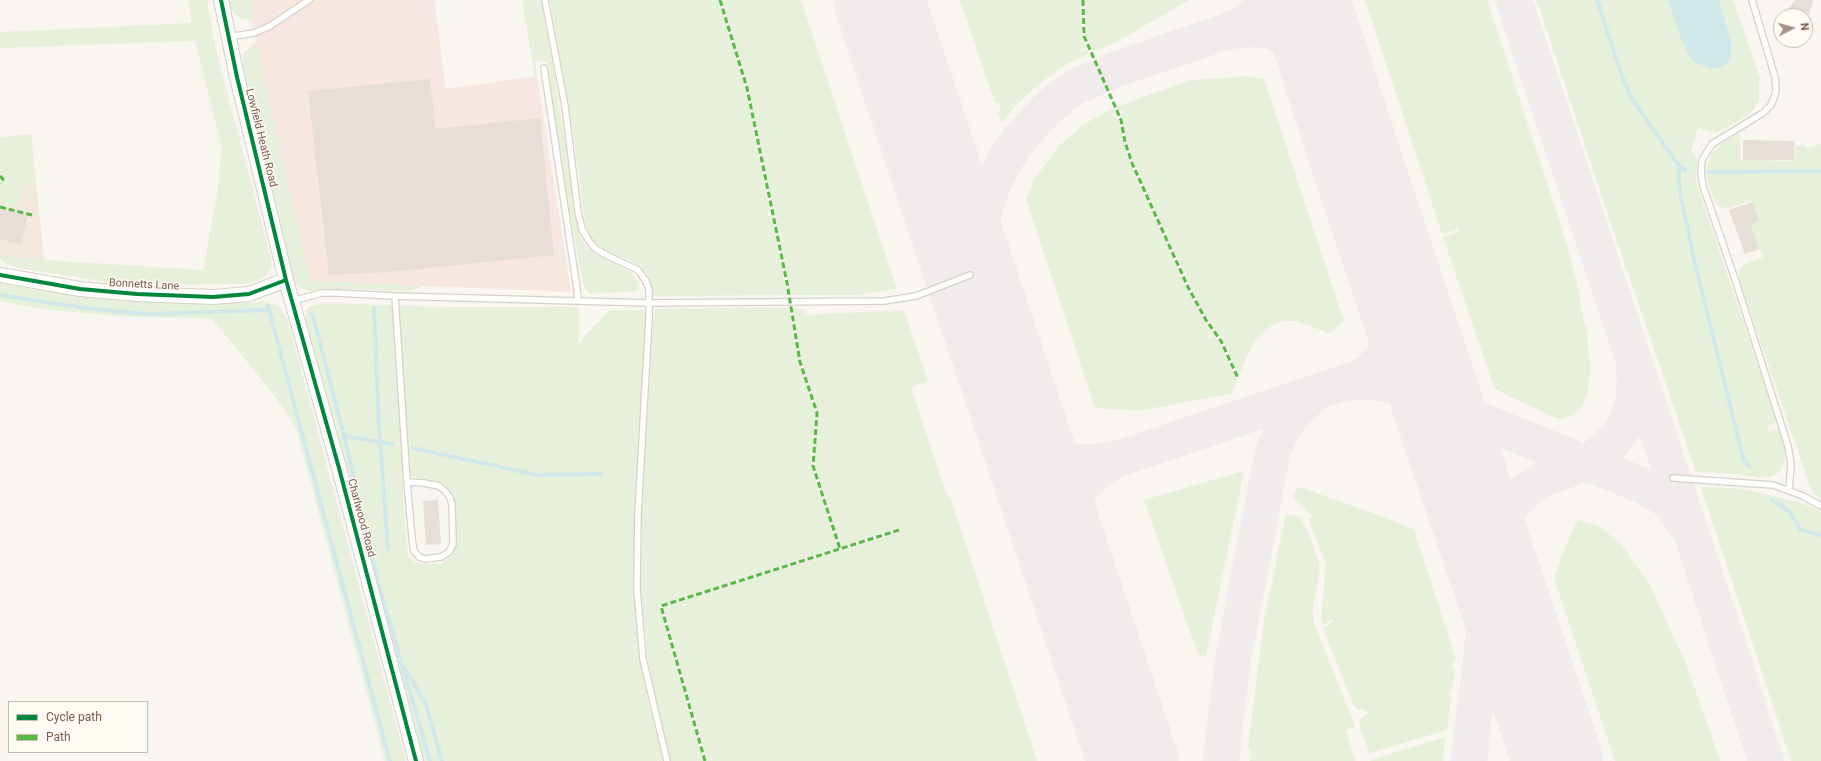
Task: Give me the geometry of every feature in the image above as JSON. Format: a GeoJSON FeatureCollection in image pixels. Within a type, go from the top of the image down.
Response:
{"type":"FeatureCollection","features":[{"type":"Feature","properties":{"kind":"street","name":"Lowfield Heath Road"},"geometry":{"type":"LineString","coordinates":[[221,0],[228,37],[286,280]]}},
{"type":"Feature","properties":{"kind":"street","name":"Bonnetts Lane"},"geometry":{"type":"LineString","coordinates":[[0,275],[80,289],[207,297],[241,295],[286,280]]}},
{"type":"Feature","properties":{"kind":"street","name":"Charlwood Road"},"geometry":{"type":"LineString","coordinates":[[286,280],[416,761]]}},
{"type":"Feature","properties":{"kind":"lane"},"geometry":{"type":"LineString","coordinates":[[545,0],[565,106],[578,212],[582,229],[596,249],[638,270],[646,281],[649,303],[645,409],[638,513],[637,589],[643,659],[667,761]]}},
{"type":"Feature","properties":{"kind":"lane"},"geometry":{"type":"LineString","coordinates":[[1752,0],[1776,77],[1776,90],[1774,98],[1771,105],[1763,113],[1726,134],[1710,146],[1702,160],[1701,173],[1703,186],[1737,285],[1788,446],[1791,464],[1789,490]]}},
{"type":"Feature","properties":{"kind":"lane"},"geometry":{"type":"LineString","coordinates":[[228,37],[254,33],[270,26],[307,1]]}},
{"type":"Feature","properties":{"kind":"lane"},"geometry":{"type":"LineString","coordinates":[[544,68],[578,300]]}},
{"type":"Feature","properties":{"kind":"lane"},"geometry":{"type":"LineString","coordinates":[[292,300],[329,293],[649,303],[889,301],[924,293],[970,275]]}},
{"type":"Feature","properties":{"kind":"lane"},"geometry":{"type":"LineString","coordinates":[[395,296],[407,482],[414,551],[419,557],[425,560],[441,557],[449,552],[453,544],[452,505],[450,498],[439,486],[424,482],[407,482]]}},
{"type":"Feature","properties":{"kind":"lane"},"geometry":{"type":"LineString","coordinates":[[1673,478],[1773,485],[1789,490],[1821,506]]}},
{"type":"Feature","properties":{"kind":"shaded area"},"geometry":{"type":"Polygon","coordinates":[[[252,0],[434,0],[446,89],[537,76],[571,292],[310,281],[252,24],[252,0]]]}},
{"type":"Feature","properties":{"kind":"shaded area"},"geometry":{"type":"Polygon","coordinates":[[[31,134],[44,260],[0,255],[0,138],[31,134]]]}},
{"type":"Feature","properties":{"kind":"green space"},"geometry":{"type":"Polygon","coordinates":[[[189,0],[207,0],[215,45],[271,260],[271,267],[268,273],[262,278],[246,284],[162,285],[108,282],[18,268],[6,264],[0,258],[0,255],[44,260],[203,270],[217,194],[222,149],[195,41],[0,48],[0,32],[191,23],[189,0]]]}},
{"type":"Feature","properties":{"kind":"green space"},"geometry":{"type":"Polygon","coordinates":[[[228,0],[252,0],[253,21],[242,19],[236,15],[230,9],[228,0]]]}},
{"type":"Feature","properties":{"kind":"green space"},"geometry":{"type":"Polygon","coordinates":[[[522,0],[541,0],[580,236],[585,245],[595,254],[632,273],[638,282],[639,291],[589,294],[583,283],[565,188],[547,61],[535,62],[537,76],[535,77],[522,0]]]}},
{"type":"Feature","properties":{"kind":"green space"},"geometry":{"type":"Polygon","coordinates":[[[550,0],[719,0],[744,82],[770,211],[768,210],[767,215],[772,217],[787,295],[654,296],[649,278],[642,267],[630,260],[610,253],[595,243],[589,234],[585,223],[574,137],[550,0]]]}},
{"type":"Feature","properties":{"kind":"green space"},"geometry":{"type":"Polygon","coordinates":[[[721,0],[801,0],[897,289],[858,295],[790,295],[749,95],[721,0]]]}},
{"type":"Feature","properties":{"kind":"green space"},"geometry":{"type":"Polygon","coordinates":[[[960,0],[1083,0],[1082,34],[1086,46],[1080,50],[1081,52],[1088,49],[1089,53],[1067,64],[1039,84],[1015,106],[1002,122],[998,112],[1001,111],[999,102],[995,103],[960,0]]]}},
{"type":"Feature","properties":{"kind":"green space"},"geometry":{"type":"Polygon","coordinates":[[[1085,0],[1189,0],[1116,42],[1092,52],[1085,34],[1085,0]]]}},
{"type":"Feature","properties":{"kind":"green space"},"geometry":{"type":"Polygon","coordinates":[[[1365,0],[1487,0],[1560,222],[1577,283],[1584,323],[1586,323],[1590,368],[1588,392],[1582,406],[1570,416],[1561,419],[1551,416],[1497,390],[1493,385],[1443,237],[1460,232],[1458,225],[1456,225],[1457,230],[1442,234],[1365,0]]]}},
{"type":"Feature","properties":{"kind":"green space"},"geometry":{"type":"Polygon","coordinates":[[[1537,0],[1733,0],[1761,81],[1759,81],[1759,100],[1754,109],[1747,116],[1716,133],[1698,128],[1691,151],[1697,158],[1697,185],[1777,422],[1767,427],[1769,432],[1779,428],[1785,446],[1786,456],[1783,466],[1778,473],[1773,476],[1763,478],[1735,474],[1696,472],[1537,0]]]}},
{"type":"Feature","properties":{"kind":"green space"},"geometry":{"type":"Polygon","coordinates":[[[256,42],[310,281],[422,286],[411,291],[343,289],[310,291],[299,287],[294,281],[267,182],[242,69],[244,53],[256,42]]]}},
{"type":"Feature","properties":{"kind":"green space"},"geometry":{"type":"Polygon","coordinates":[[[1248,76],[1264,79],[1344,322],[1329,333],[1296,321],[1283,321],[1272,325],[1254,341],[1239,375],[1224,343],[1203,313],[1141,180],[1128,146],[1120,114],[1124,112],[1123,110],[1119,112],[1116,107],[1191,80],[1248,76]]]}},
{"type":"Feature","properties":{"kind":"green space"},"geometry":{"type":"Polygon","coordinates":[[[1113,108],[1116,113],[1113,115],[1114,117],[1117,116],[1120,124],[1127,154],[1170,251],[1194,302],[1214,333],[1207,337],[1209,339],[1216,336],[1237,379],[1231,394],[1137,411],[1095,408],[1026,199],[1035,178],[1059,146],[1083,125],[1113,108]]]}},
{"type":"Feature","properties":{"kind":"green space"},"geometry":{"type":"Polygon","coordinates":[[[1740,133],[1740,160],[1794,161],[1795,146],[1805,145],[1806,148],[1821,144],[1821,499],[1814,495],[1810,487],[1740,281],[1739,271],[1743,265],[1763,257],[1751,224],[1759,221],[1752,200],[1728,208],[1720,207],[1714,200],[1707,178],[1707,167],[1712,153],[1724,142],[1740,133]]]}},
{"type":"Feature","properties":{"kind":"green space"},"geometry":{"type":"Polygon","coordinates":[[[31,134],[36,185],[23,184],[17,210],[14,205],[9,208],[1,206],[1,184],[5,180],[4,177],[0,175],[0,138],[31,134]]]}},
{"type":"Feature","properties":{"kind":"green space"},"geometry":{"type":"Polygon","coordinates":[[[0,284],[90,297],[134,301],[202,304],[267,302],[277,305],[281,309],[288,321],[406,761],[385,761],[296,428],[277,399],[229,339],[211,319],[115,316],[40,309],[0,301],[0,284]]]}},
{"type":"Feature","properties":{"kind":"green space"},"geometry":{"type":"Polygon","coordinates":[[[324,303],[445,307],[579,307],[579,343],[607,312],[612,310],[643,310],[647,317],[634,512],[634,590],[638,643],[643,678],[663,761],[421,761],[304,324],[307,310],[311,306],[324,303]],[[402,474],[406,542],[409,557],[415,562],[422,564],[442,563],[452,554],[455,545],[455,507],[453,497],[449,490],[439,483],[402,474]]]}},
{"type":"Feature","properties":{"kind":"green space"},"geometry":{"type":"Polygon","coordinates":[[[789,308],[798,358],[816,416],[811,455],[812,470],[838,548],[660,606],[704,761],[671,761],[658,711],[648,659],[641,589],[642,508],[654,309],[789,308]]]}},
{"type":"Feature","properties":{"kind":"green space"},"geometry":{"type":"Polygon","coordinates":[[[792,308],[804,309],[805,315],[904,310],[928,381],[911,387],[947,497],[950,498],[955,512],[1037,761],[707,761],[663,607],[900,531],[899,528],[840,547],[814,466],[813,460],[818,415],[800,358],[792,308]]]}},
{"type":"Feature","properties":{"kind":"green space"},"geometry":{"type":"Polygon","coordinates":[[[1244,471],[1206,656],[1198,654],[1144,500],[1244,471]]]}},
{"type":"Feature","properties":{"kind":"green space"},"geometry":{"type":"Polygon","coordinates":[[[1701,487],[1733,488],[1753,491],[1801,503],[1821,511],[1821,761],[1791,761],[1701,487]]]}},
{"type":"Feature","properties":{"kind":"green space"},"geometry":{"type":"Polygon","coordinates":[[[1296,488],[1302,488],[1381,516],[1414,530],[1456,660],[1453,660],[1452,668],[1455,668],[1452,689],[1450,689],[1449,696],[1451,697],[1447,730],[1369,753],[1359,722],[1367,713],[1366,710],[1358,709],[1354,706],[1323,628],[1334,621],[1332,619],[1323,625],[1321,619],[1326,564],[1309,519],[1312,517],[1303,506],[1293,498],[1296,488]]]}},
{"type":"Feature","properties":{"kind":"green space"},"geometry":{"type":"Polygon","coordinates":[[[1286,514],[1300,517],[1308,531],[1318,560],[1320,570],[1313,608],[1314,623],[1355,727],[1346,730],[1355,761],[1250,761],[1251,749],[1248,748],[1264,621],[1286,514]]]}},
{"type":"Feature","properties":{"kind":"green space"},"geometry":{"type":"Polygon","coordinates":[[[1578,520],[1599,526],[1622,545],[1649,584],[1686,663],[1720,761],[1615,761],[1554,578],[1568,540],[1578,520]]]}},
{"type":"Feature","properties":{"kind":"green space"},"geometry":{"type":"Polygon","coordinates":[[[1445,737],[1443,761],[1371,761],[1371,760],[1445,737]]]}},
{"type":"Feature","properties":{"kind":"water"},"geometry":{"type":"Polygon","coordinates":[[[1668,0],[1719,0],[1732,45],[1731,56],[1727,64],[1719,68],[1709,68],[1692,61],[1680,36],[1668,0]]]}},
{"type":"Feature","properties":{"kind":"building"},"geometry":{"type":"Polygon","coordinates":[[[1795,0],[1814,0],[1811,8],[1789,8],[1795,0]]]}},
{"type":"Feature","properties":{"kind":"building"},"geometry":{"type":"Polygon","coordinates":[[[430,79],[436,129],[540,118],[554,255],[389,272],[329,275],[308,91],[430,79]]]}},
{"type":"Feature","properties":{"kind":"building"},"geometry":{"type":"Polygon","coordinates":[[[1743,140],[1794,141],[1794,160],[1743,160],[1743,140]]]}},
{"type":"Feature","properties":{"kind":"building"},"geometry":{"type":"Polygon","coordinates":[[[1753,202],[1759,221],[1751,224],[1759,249],[1745,254],[1729,210],[1753,202]]]}},
{"type":"Feature","properties":{"kind":"building"},"geometry":{"type":"Polygon","coordinates":[[[0,209],[28,215],[21,244],[0,239],[0,209]]]}},
{"type":"Feature","properties":{"kind":"building"},"geometry":{"type":"Polygon","coordinates":[[[438,500],[441,544],[426,545],[423,501],[438,500]]]}},
{"type":"Feature","properties":{"kind":"waterway"},"geometry":{"type":"LineString","coordinates":[[1597,0],[1622,76],[1632,99],[1679,166],[1685,170]]}},
{"type":"Feature","properties":{"kind":"waterway"},"geometry":{"type":"LineString","coordinates":[[1679,166],[1679,187],[1693,255],[1741,450],[1744,460],[1750,467]]}},
{"type":"Feature","properties":{"kind":"waterway"},"geometry":{"type":"LineString","coordinates":[[1708,172],[1821,171]]}},
{"type":"Feature","properties":{"kind":"waterway"},"geometry":{"type":"LineString","coordinates":[[0,295],[84,308],[146,314],[269,310],[268,306]]}},
{"type":"Feature","properties":{"kind":"waterway"},"geometry":{"type":"LineString","coordinates":[[374,308],[379,428],[388,549]]}},
{"type":"Feature","properties":{"kind":"waterway"},"geometry":{"type":"LineString","coordinates":[[269,310],[390,761]]}},
{"type":"Feature","properties":{"kind":"waterway"},"geometry":{"type":"LineString","coordinates":[[313,316],[344,436]]}},
{"type":"Feature","properties":{"kind":"waterway"},"geometry":{"type":"LineString","coordinates":[[392,444],[344,436],[379,586],[430,761]]}},
{"type":"Feature","properties":{"kind":"waterway"},"geometry":{"type":"LineString","coordinates":[[413,448],[537,475],[601,474]]}},
{"type":"Feature","properties":{"kind":"waterway"},"geometry":{"type":"LineString","coordinates":[[1772,500],[1789,511],[1801,530],[1821,535]]}},
{"type":"Feature","properties":{"kind":"waterway"},"geometry":{"type":"LineString","coordinates":[[407,671],[426,705],[442,761]]}},
{"type":"Feature","properties":{"kind":"taxiway"},"geometry":{"type":"LineString","coordinates":[[1225,32],[1244,23],[1261,9],[1268,0]]}},
{"type":"Feature","properties":{"kind":"taxiway"},"geometry":{"type":"LineString","coordinates":[[1514,0],[1766,761]]}},
{"type":"Feature","properties":{"kind":"taxiway"},"geometry":{"type":"LineString","coordinates":[[983,312],[978,263],[979,245],[985,208],[992,186],[1004,162],[1019,139],[1050,106],[1075,87],[1114,70],[1225,32],[1248,29],[1269,30],[1295,41],[1316,59],[1332,85]]}},
{"type":"Feature","properties":{"kind":"taxiway"},"geometry":{"type":"LineString","coordinates":[[1343,383],[1358,378],[1371,370],[1389,350],[1401,321],[1402,307],[1400,290]]}},
{"type":"Feature","properties":{"kind":"taxiway"},"geometry":{"type":"LineString","coordinates":[[1469,761],[1492,563],[1499,528],[1509,509],[1527,489],[1545,478],[1586,463],[1604,450],[1617,437],[1625,426],[1633,403],[1635,384],[1634,372]]}},
{"type":"Feature","properties":{"kind":"taxiway"},"geometry":{"type":"LineString","coordinates":[[1018,417],[1044,445],[1057,456],[1075,462],[1095,462],[1121,458],[1340,384],[1356,381],[1377,382],[1397,387],[1646,487],[1667,500],[1685,524]]}},
{"type":"Feature","properties":{"kind":"taxiway"},"geometry":{"type":"LineString","coordinates":[[1221,761],[1232,665],[1272,455],[1279,436],[1289,419],[1300,406],[1314,395]]}},
{"type":"Feature","properties":{"kind":"taxiway"},"geometry":{"type":"LineString","coordinates":[[1068,565],[1065,546],[1065,527],[1074,501],[1082,487],[1093,475],[1104,466],[1119,459]]}},
{"type":"Feature","properties":{"kind":"runway"},"geometry":{"type":"LineString","coordinates":[[879,0],[1133,761]]}},
{"type":"Feature","properties":{"kind":"runway"},"geometry":{"type":"LineString","coordinates":[[1304,0],[1386,251],[1558,761]]}},
{"type":"Feature","properties":{"kind":"marked path"},"geometry":{"type":"LineString","coordinates":[[720,0],[747,88],[787,283],[800,362],[817,413],[813,466],[840,549]]}},
{"type":"Feature","properties":{"kind":"marked path"},"geometry":{"type":"LineString","coordinates":[[1083,0],[1084,36],[1121,120],[1125,142],[1132,163],[1188,287],[1206,320],[1221,341],[1238,378]]}},
{"type":"Feature","properties":{"kind":"marked path"},"geometry":{"type":"LineString","coordinates":[[0,176],[3,179],[0,183]]}},
{"type":"Feature","properties":{"kind":"marked path"},"geometry":{"type":"LineString","coordinates":[[0,207],[32,215]]}},
{"type":"Feature","properties":{"kind":"marked path"},"geometry":{"type":"LineString","coordinates":[[705,761],[661,606],[899,530]]}},
{"type":"Feature","properties":{"kind":"cycle path"},"geometry":{"type":"LineString","coordinates":[[221,0],[237,77],[286,280],[339,468],[416,761]]}},
{"type":"Feature","properties":{"kind":"cycle path"},"geometry":{"type":"LineString","coordinates":[[0,275],[80,289],[137,294],[213,297],[249,294],[286,280]]}}]}
